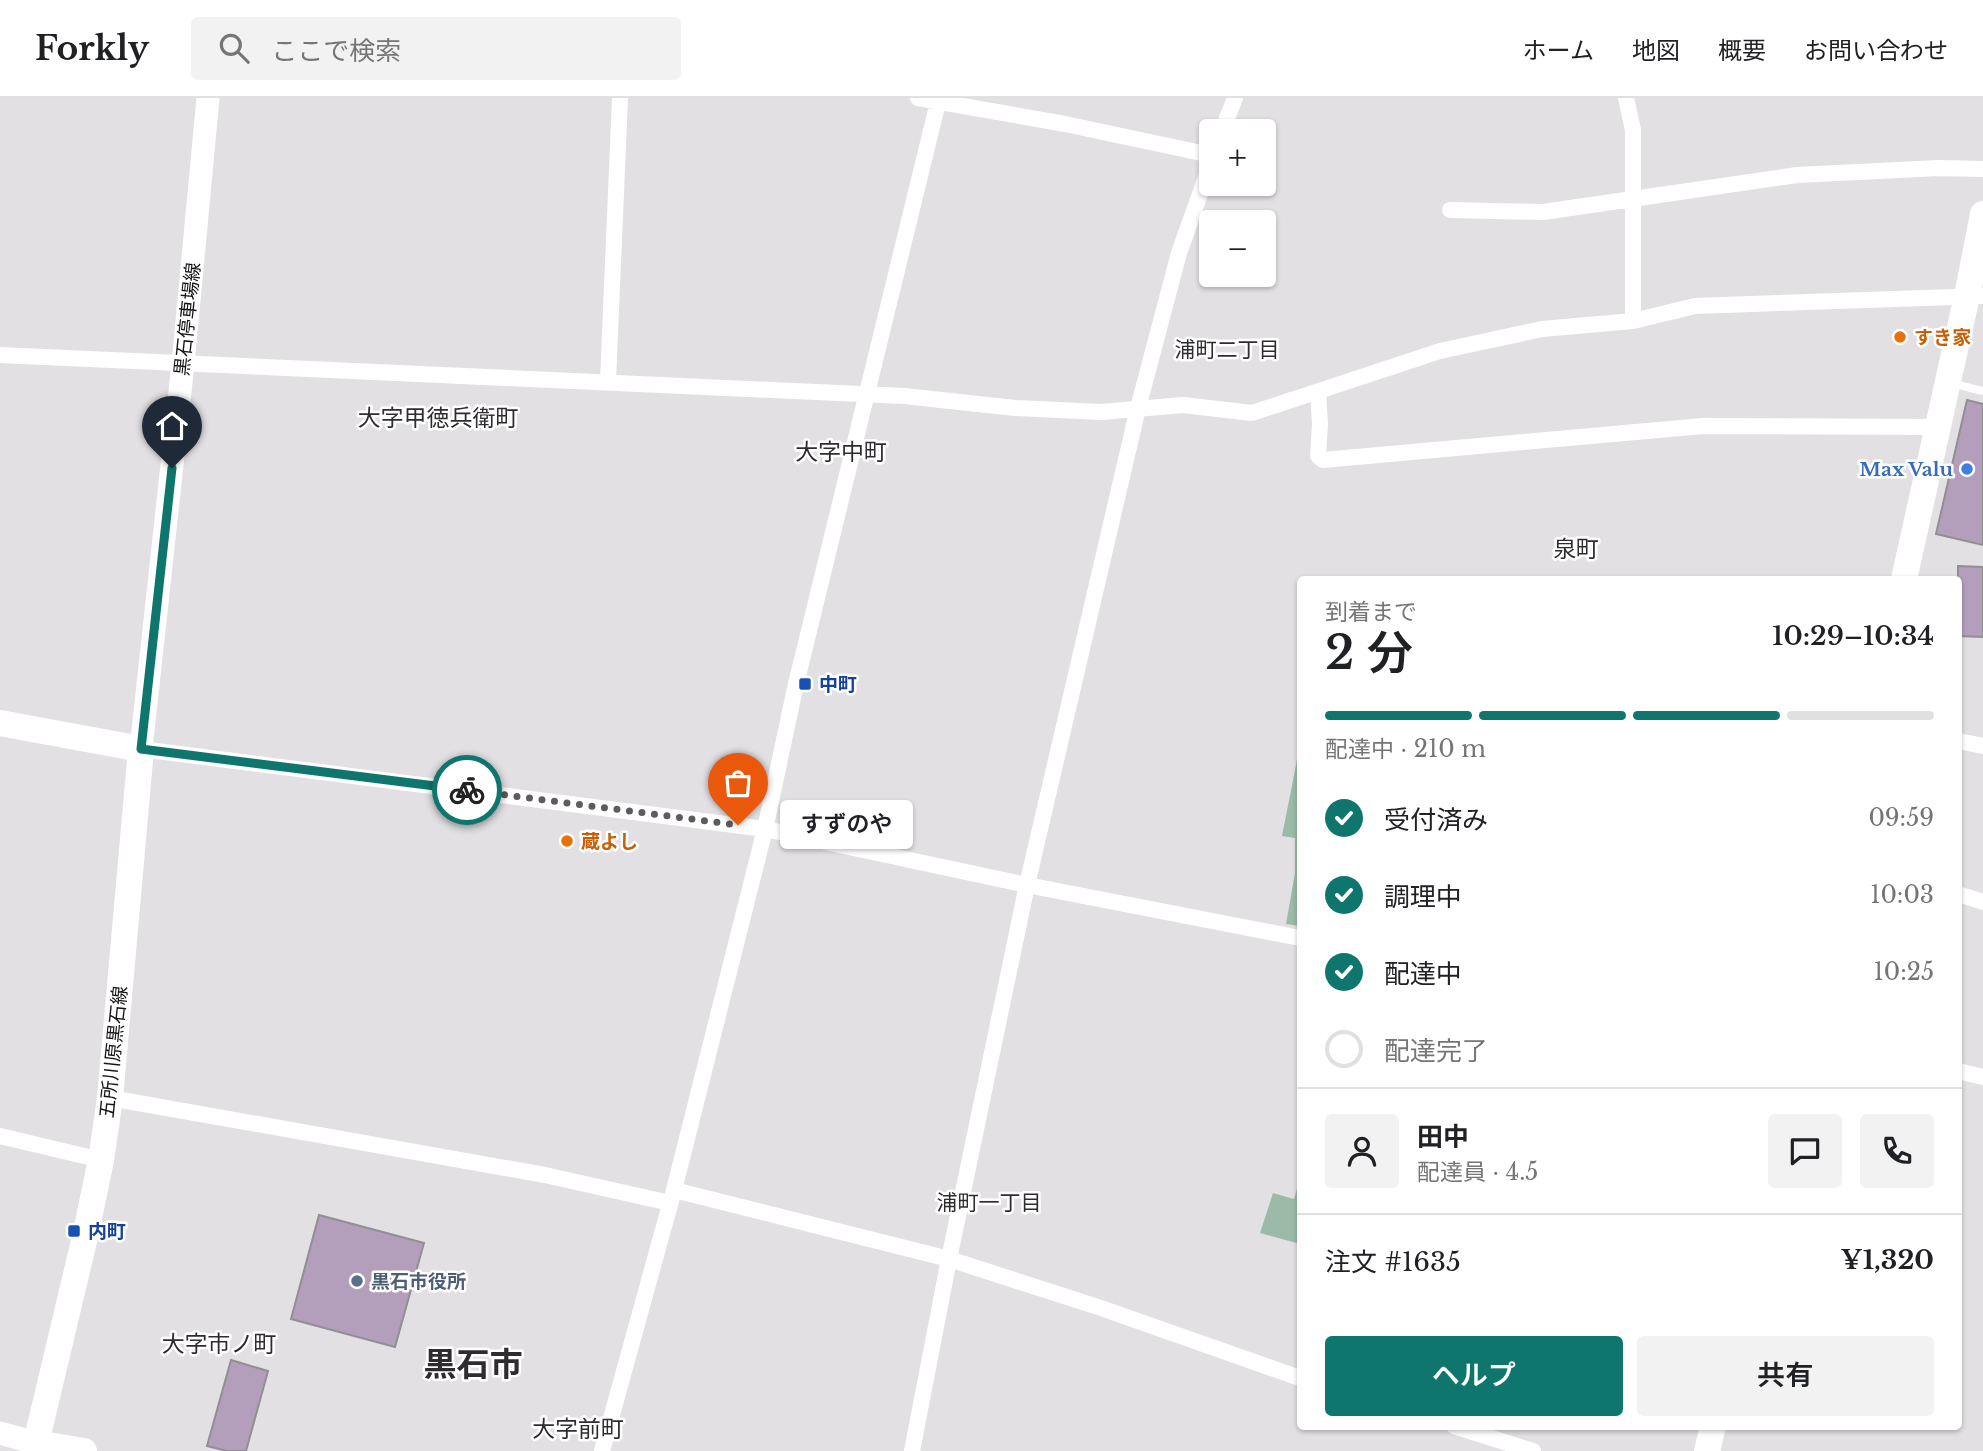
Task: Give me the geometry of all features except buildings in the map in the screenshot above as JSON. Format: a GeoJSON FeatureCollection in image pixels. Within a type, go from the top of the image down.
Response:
{"type":"FeatureCollection","features":[{"type":"Feature","properties":{"kind":"main road","name":"黒石停車場線"},"geometry":{"type":"LineString","coordinates":[[141,749],[183,364],[208,98]]}},
{"type":"Feature","properties":{"kind":"main road"},"geometry":{"type":"LineString","coordinates":[[1905,576],[1948,382],[1975,296],[1983,214]]}},
{"type":"Feature","properties":{"kind":"main road"},"geometry":{"type":"LineString","coordinates":[[0,723],[141,749]]}},
{"type":"Feature","properties":{"kind":"main road","name":"五所川原黒石線"},"geometry":{"type":"LineString","coordinates":[[35,1447],[101,1160],[110,1098],[141,749]]}},
{"type":"Feature","properties":{"kind":"main road"},"geometry":{"type":"LineString","coordinates":[[1707,1451],[1712,1430]]}},
{"type":"Feature","properties":{"kind":"main road"},"geometry":{"type":"LineString","coordinates":[[0,1433],[35,1447],[84,1451]]}},
{"type":"Feature","properties":{"kind":"street"},"geometry":{"type":"LineString","coordinates":[[608,382],[620,98]]}},
{"type":"Feature","properties":{"kind":"street"},"geometry":{"type":"LineString","coordinates":[[918,98],[1065,124],[1199,152]]}},
{"type":"Feature","properties":{"kind":"street"},"geometry":{"type":"LineString","coordinates":[[1227,119],[1235,98]]}},
{"type":"Feature","properties":{"kind":"street"},"geometry":{"type":"LineString","coordinates":[[1626,98],[1633,130],[1633,321]]}},
{"type":"Feature","properties":{"kind":"street"},"geometry":{"type":"LineString","coordinates":[[602,1451],[672,1196],[765,829],[796,684],[939,101]]}},
{"type":"Feature","properties":{"kind":"street"},"geometry":{"type":"LineString","coordinates":[[1450,209],[1543,212],[1797,176],[1939,168],[1983,169]]}},
{"type":"Feature","properties":{"kind":"street"},"geometry":{"type":"LineString","coordinates":[[912,1451],[948,1259],[1027,885],[1138,408],[1179,253],[1199,196]]}},
{"type":"Feature","properties":{"kind":"street"},"geometry":{"type":"LineString","coordinates":[[0,355],[904,396],[1015,408],[1088,412],[1183,405],[1252,413],[1462,346],[1542,329],[1633,321],[1695,306],[1975,296]]}},
{"type":"Feature","properties":{"kind":"street"},"geometry":{"type":"LineString","coordinates":[[1318,392],[1318,456],[1323,460],[1703,426],[1938,427]]}},
{"type":"Feature","properties":{"kind":"street"},"geometry":{"type":"LineString","coordinates":[[1962,742],[1983,746]]}},
{"type":"Feature","properties":{"kind":"street"},"geometry":{"type":"LineString","coordinates":[[141,749],[765,829],[1027,885],[1297,937]]}},
{"type":"Feature","properties":{"kind":"street"},"geometry":{"type":"LineString","coordinates":[[1962,895],[1983,902]]}},
{"type":"Feature","properties":{"kind":"street"},"geometry":{"type":"LineString","coordinates":[[1962,1072],[1983,1077]]}},
{"type":"Feature","properties":{"kind":"street"},"geometry":{"type":"LineString","coordinates":[[110,1098],[672,1196],[948,1259],[1101,1308],[1297,1377]]}},
{"type":"Feature","properties":{"kind":"street"},"geometry":{"type":"LineString","coordinates":[[0,1136],[101,1160]]}},
{"type":"Feature","properties":{"kind":"street"},"geometry":{"type":"LineString","coordinates":[[1467,1430],[1533,1451]]}},
{"type":"Feature","properties":{"kind":"lane"},"geometry":{"type":"LineString","coordinates":[[1948,382],[1983,391]]}},
{"type":"Feature","properties":{"kind":"green space"},"geometry":{"type":"Polygon","coordinates":[[[1297,760],[1297,926],[1286,924],[1295,873],[1295,838],[1282,836],[1297,760]]]}},
{"type":"Feature","properties":{"kind":"green space"},"geometry":{"type":"Polygon","coordinates":[[[1297,1188],[1297,1243],[1260,1233],[1273,1193],[1294,1199],[1297,1188]]]}},
{"type":"Feature","properties":{"kind":"way so far"},"geometry":{"type":"LineString","coordinates":[[467,790],[738,825]]}},
{"type":"Feature","properties":{"kind":"place","name":"すき家"},"geometry":{"type":"Point","coordinates":[1900,337]}},
{"type":"Feature","properties":{"kind":"place","name":"Max Valu"},"geometry":{"type":"Point","coordinates":[1967,469]}},
{"type":"Feature","properties":{"kind":"place","name":"中町"},"geometry":{"type":"Point","coordinates":[805,684]}},
{"type":"Feature","properties":{"kind":"place","name":"すずのや"},"geometry":{"type":"Point","coordinates":[738,825]}},
{"type":"Feature","properties":{"kind":"place","name":"蔵よし"},"geometry":{"type":"Point","coordinates":[567,841]}},
{"type":"Feature","properties":{"kind":"place","name":"内町"},"geometry":{"type":"Point","coordinates":[74,1231]}},
{"type":"Feature","properties":{"kind":"place","name":"黒石市役所"},"geometry":{"type":"Point","coordinates":[357,1281]}},
{"type":"Feature","properties":{"kind":"district","name":"浦町二丁目"},"geometry":{"type":"Point","coordinates":[1227,350]}},
{"type":"Feature","properties":{"kind":"district","name":"大字甲徳兵衛町"},"geometry":{"type":"Point","coordinates":[438,418]}},
{"type":"Feature","properties":{"kind":"district","name":"大字中町"},"geometry":{"type":"Point","coordinates":[841,452]}},
{"type":"Feature","properties":{"kind":"district","name":"泉町"},"geometry":{"type":"Point","coordinates":[1576,549]}},
{"type":"Feature","properties":{"kind":"district","name":"浦町一丁目"},"geometry":{"type":"Point","coordinates":[989,1203]}},
{"type":"Feature","properties":{"kind":"district","name":"大字市ノ町"},"geometry":{"type":"Point","coordinates":[219,1344]}},
{"type":"Feature","properties":{"kind":"district","name":"黒石市"},"geometry":{"type":"Point","coordinates":[473,1364]}},
{"type":"Feature","properties":{"kind":"district","name":"大字前町"},"geometry":{"type":"Point","coordinates":[578,1429]}},
{"type":"Feature","properties":{"kind":"route"},"geometry":{"type":"LineString","coordinates":[[172,468],[141,749],[467,790]]}}]}
